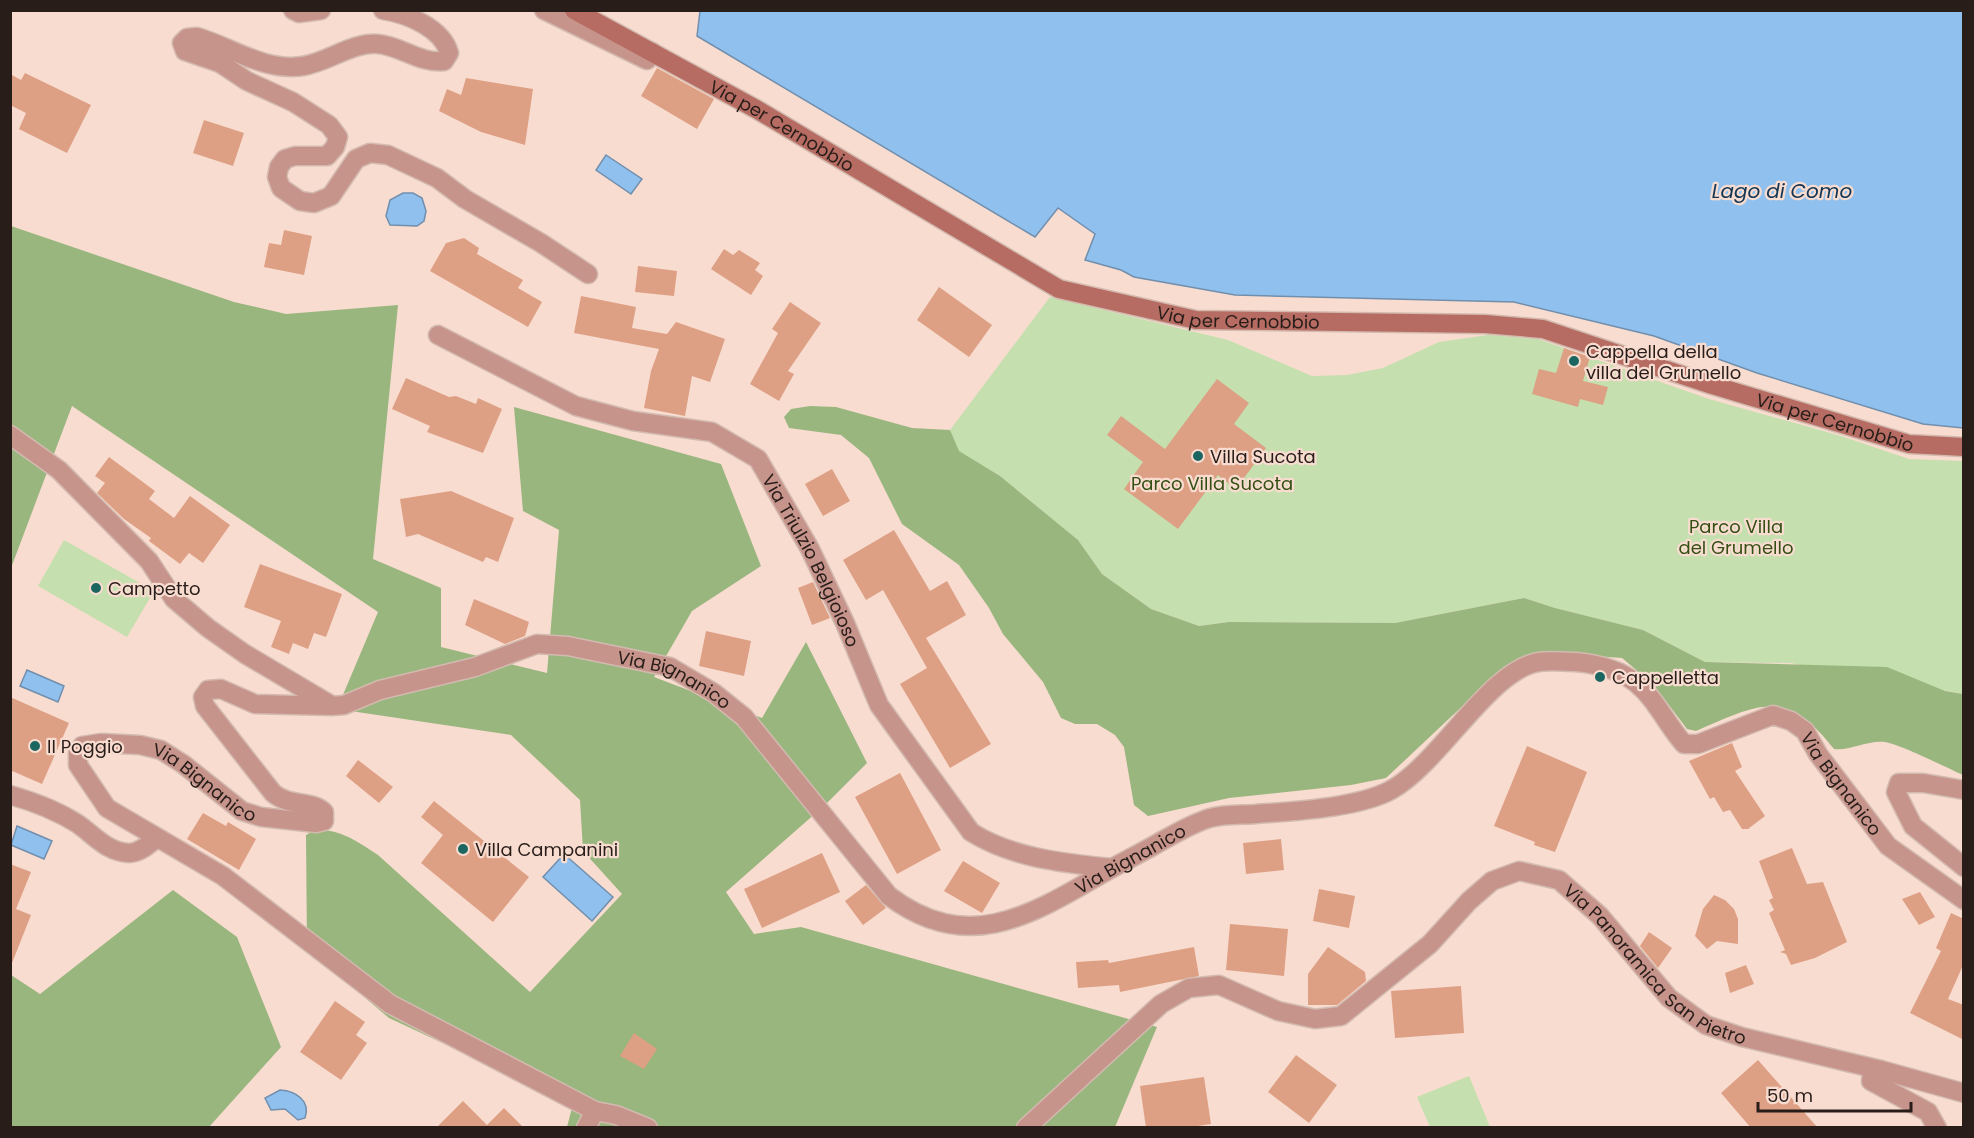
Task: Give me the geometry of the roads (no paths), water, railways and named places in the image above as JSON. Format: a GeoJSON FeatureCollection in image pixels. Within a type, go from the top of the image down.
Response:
{"type":"FeatureCollection","features":[{"type":"Feature","properties":{"kind":"main road","name":"Via per Cernobbio"},"geometry":{"type":"LineString","coordinates":[[574,10],[756,109],[1059,289],[1196,320],[1485,324],[1543,329],[1712,386],[1909,444],[1964,447]]}},
{"type":"Feature","properties":{"kind":"street"},"geometry":{"type":"LineString","coordinates":[[293,10],[299,13],[321,10]]}},
{"type":"Feature","properties":{"kind":"street"},"geometry":{"type":"LineString","coordinates":[[383,10],[415,20],[446,41],[449,53],[444,61],[431,63],[393,46],[361,44],[322,61],[282,67],[196,37],[187,38],[182,43],[185,51],[214,60],[247,81],[293,102],[328,125],[338,137],[335,147],[327,156],[295,156],[285,159],[279,167],[277,177],[282,188],[300,201],[314,203],[331,196],[356,159],[370,153],[388,154],[437,178],[465,199],[541,243],[588,274]]}},
{"type":"Feature","properties":{"kind":"street"},"geometry":{"type":"LineString","coordinates":[[544,10],[631,55],[647,60],[652,52]]}},
{"type":"Feature","properties":{"kind":"street","name":"Via Triulzio Belgioioso"},"geometry":{"type":"LineString","coordinates":[[438,335],[576,406],[633,421],[712,432],[759,459],[810,549],[845,623],[879,705],[971,832],[990,844],[1055,862],[1111,868]]}},
{"type":"Feature","properties":{"kind":"street"},"geometry":{"type":"LineString","coordinates":[[10,435],[59,470],[149,561],[174,599],[208,628],[244,654],[332,706]]}},
{"type":"Feature","properties":{"kind":"street","name":"Via Bignanico"},"geometry":{"type":"LineString","coordinates":[[595,1111],[390,1004],[223,876],[107,808],[96,795],[78,765],[78,753],[82,746],[101,743],[140,745],[161,750],[183,764],[242,810],[261,817],[316,823],[324,821],[324,812],[319,807],[282,801],[273,793],[205,706],[203,697],[208,690],[221,689],[255,704],[332,706],[344,705],[391,687],[475,667],[537,644],[568,646],[634,658],[670,668],[690,677],[744,717],[889,896],[913,914],[939,922],[966,925],[999,923],[1031,913],[1181,830],[1211,818],[1352,803],[1385,793],[1400,784],[1437,750],[1495,687],[1515,671],[1538,662],[1583,663],[1619,671],[1637,683],[1684,744],[1698,744],[1773,715],[1791,721],[1805,731],[1818,754],[1888,846],[1964,900]]}},
{"type":"Feature","properties":{"kind":"street"},"geometry":{"type":"LineString","coordinates":[[1964,790],[1909,781],[1899,783],[1896,792],[1913,826],[1964,867]]}},
{"type":"Feature","properties":{"kind":"street"},"geometry":{"type":"LineString","coordinates":[[10,795],[43,804],[79,825],[106,847],[132,853],[157,838]]}},
{"type":"Feature","properties":{"kind":"street","name":"Via Panoramica San Pietro"},"geometry":{"type":"LineString","coordinates":[[1026,1128],[1161,1004],[1189,988],[1219,985],[1278,1011],[1315,1019],[1341,1016],[1430,944],[1469,901],[1492,881],[1519,871],[1559,880],[1600,916],[1669,998],[1706,1025],[1742,1037],[1881,1070],[1964,1093]]}},
{"type":"Feature","properties":{"kind":"street"},"geometry":{"type":"LineString","coordinates":[[1881,1070],[1872,1072],[1871,1081],[1928,1112],[1937,1128]]}},
{"type":"Feature","properties":{"kind":"street"},"geometry":{"type":"LineString","coordinates":[[586,1128],[595,1111],[639,1122],[648,1128]]}},
{"type":"Feature","properties":{"kind":"water","name":"Lago di Como"},"geometry":{"type":"Polygon","coordinates":[[[700,11],[1963,11],[1963,428],[1923,424],[1757,373],[1654,336],[1514,302],[1235,295],[1134,277],[1121,270],[1085,260],[1095,234],[1058,208],[1035,237],[697,36],[700,11]]]}},
{"type":"Feature","properties":{"kind":"water"},"geometry":{"type":"Polygon","coordinates":[[[606,155],[642,179],[631,194],[596,170],[606,155]]]}},
{"type":"Feature","properties":{"kind":"water"},"geometry":{"type":"Polygon","coordinates":[[[403,193],[413,193],[422,198],[426,211],[424,221],[417,226],[390,225],[386,216],[390,200],[403,193]]]}},
{"type":"Feature","properties":{"kind":"water"},"geometry":{"type":"Polygon","coordinates":[[[27,670],[64,686],[58,702],[20,686],[27,670]]]}},
{"type":"Feature","properties":{"kind":"water"},"geometry":{"type":"Polygon","coordinates":[[[17,826],[52,841],[44,859],[11,845],[17,826]]]}},
{"type":"Feature","properties":{"kind":"water"},"geometry":{"type":"Polygon","coordinates":[[[564,854],[613,897],[592,921],[543,877],[564,854]]]}},
{"type":"Feature","properties":{"kind":"water"},"geometry":{"type":"Polygon","coordinates":[[[280,1090],[292,1092],[301,1098],[306,1107],[305,1118],[298,1120],[285,1109],[271,1110],[265,1098],[280,1090]]]}},
{"type":"Feature","properties":{"kind":"place","name":"Cappella della villa del Grumello"},"geometry":{"type":"Point","coordinates":[1574,361]}},
{"type":"Feature","properties":{"kind":"place","name":"Villa Sucota"},"geometry":{"type":"Point","coordinates":[1198,456]}},
{"type":"Feature","properties":{"kind":"place","name":"Campetto"},"geometry":{"type":"Point","coordinates":[96,588]}},
{"type":"Feature","properties":{"kind":"place","name":"Cappelletta"},"geometry":{"type":"Point","coordinates":[1600,677]}},
{"type":"Feature","properties":{"kind":"place","name":"Il Poggio"},"geometry":{"type":"Point","coordinates":[35,746]}},
{"type":"Feature","properties":{"kind":"place","name":"Villa Campanini"},"geometry":{"type":"Point","coordinates":[463,849]}},
{"type":"Feature","properties":{"kind":"park label","name":"Parco Villa Sucota"},"geometry":{"type":"Point","coordinates":[1212,483]}},
{"type":"Feature","properties":{"kind":"park label","name":"Parco Villa del Grumello"},"geometry":{"type":"Point","coordinates":[1736,536]}}]}
